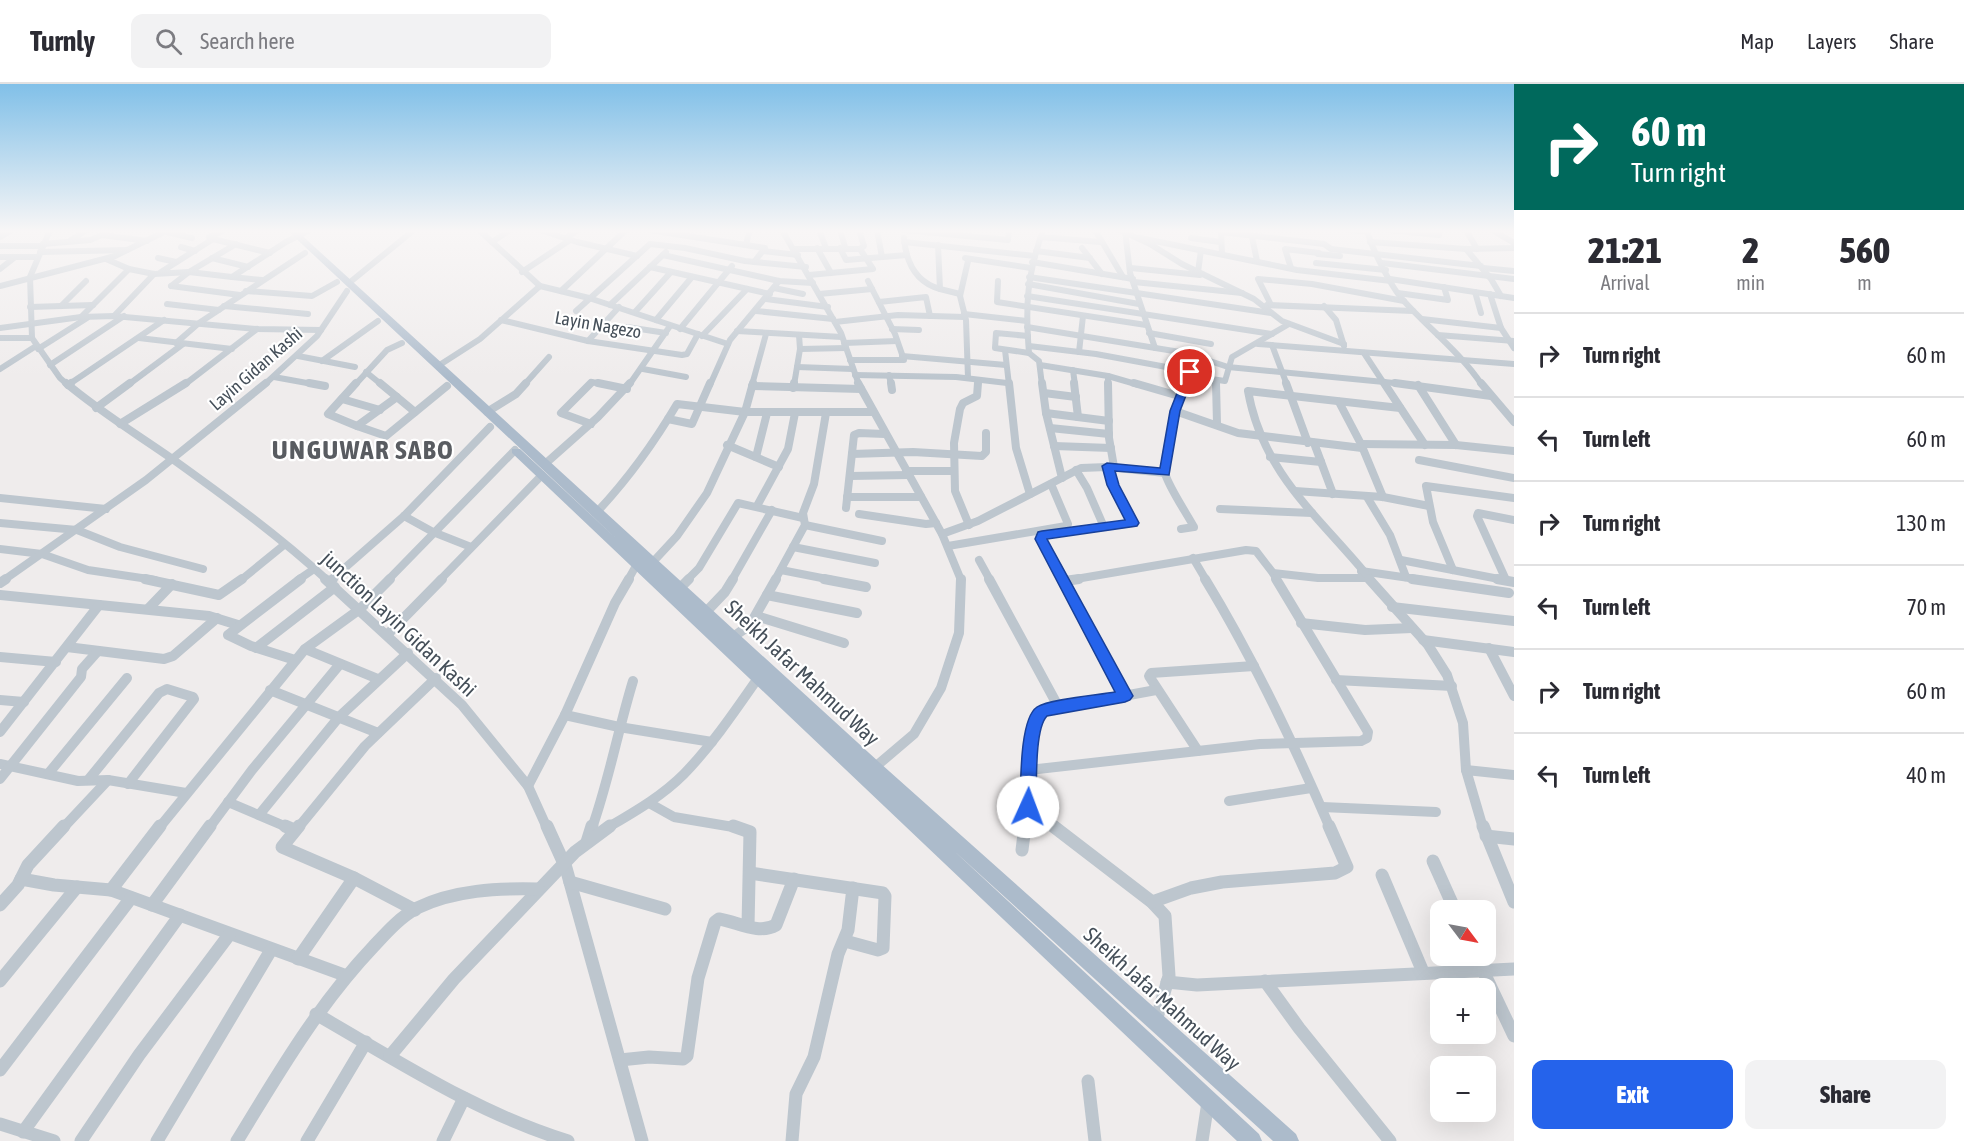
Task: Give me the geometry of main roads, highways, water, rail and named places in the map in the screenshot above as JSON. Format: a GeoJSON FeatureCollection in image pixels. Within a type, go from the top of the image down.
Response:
{"type":"FeatureCollection","features":[{"type":"Feature","properties":{"kind":"main road","name":"Sheikh Jafar Mahmud Way"},"geometry":{"type":"LineString","coordinates":[[337,279],[438,366],[489,419],[645,563],[680,588],[874,768],[1289,1141]]}},
{"type":"Feature","properties":{"kind":"main road","name":"Sheikh Jafar Mahmud Way"},"geometry":{"type":"LineString","coordinates":[[339,279],[378,321],[447,386],[489,419],[514,450],[544,470],[597,512],[758,678],[1252,1141]]}},
{"type":"Feature","properties":{"kind":"district","name":"UNGUWAR SABO"},"geometry":{"type":"Point","coordinates":[363,450]}}]}
